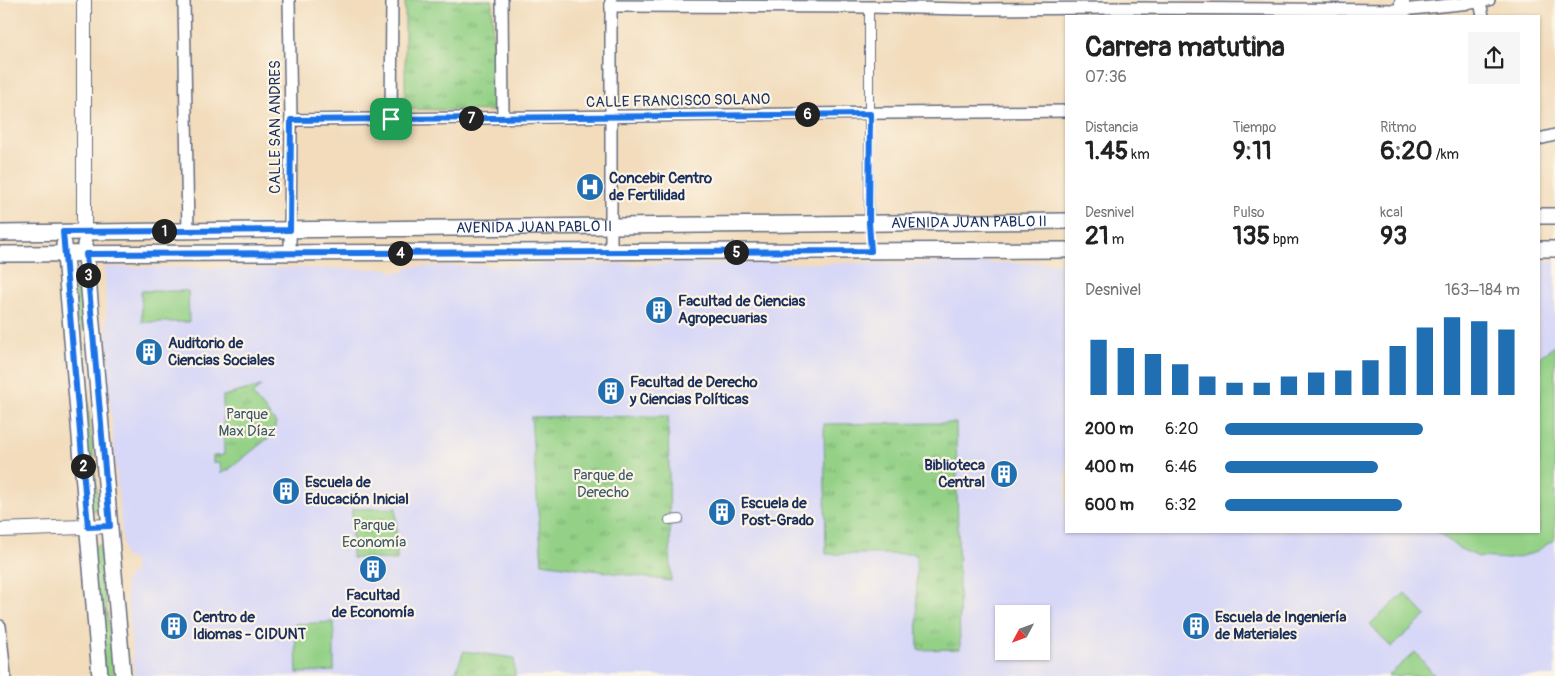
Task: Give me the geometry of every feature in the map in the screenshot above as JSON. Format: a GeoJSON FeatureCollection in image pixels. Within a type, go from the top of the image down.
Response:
{"type":"FeatureCollection","features":[{"type":"Feature","properties":{"kind":"main road"},"geometry":{"type":"LineString","coordinates":[[1540,216],[1555,216]]}},
{"type":"Feature","properties":{"kind":"main road","name":"AVENIDA JUAN PABLO II"},"geometry":{"type":"LineString","coordinates":[[0,233],[1065,221]]}},
{"type":"Feature","properties":{"kind":"main road"},"geometry":{"type":"LineString","coordinates":[[869,223],[871,251]]}},
{"type":"Feature","properties":{"kind":"main road"},"geometry":{"type":"LineString","coordinates":[[63,232],[100,676]]}},
{"type":"Feature","properties":{"kind":"main road"},"geometry":{"type":"LineString","coordinates":[[84,232],[123,676]]}},
{"type":"Feature","properties":{"kind":"main road"},"geometry":{"type":"LineString","coordinates":[[1540,249],[1555,249]]}},
{"type":"Feature","properties":{"kind":"main road","name":"AVENIDA JUAN PABLO II"},"geometry":{"type":"LineString","coordinates":[[0,254],[1065,250]]}},
{"type":"Feature","properties":{"kind":"street"},"geometry":{"type":"LineString","coordinates":[[84,0],[84,232]]}},
{"type":"Feature","properties":{"kind":"street"},"geometry":{"type":"LineString","coordinates":[[184,0],[188,231]]}},
{"type":"Feature","properties":{"kind":"street","name":"CALLE SAN ANDRES"},"geometry":{"type":"LineString","coordinates":[[289,0],[291,120],[290,253]]}},
{"type":"Feature","properties":{"kind":"street"},"geometry":{"type":"LineString","coordinates":[[391,119],[392,0]]}},
{"type":"Feature","properties":{"kind":"street"},"geometry":{"type":"LineString","coordinates":[[502,0],[503,118]]}},
{"type":"Feature","properties":{"kind":"street"},"geometry":{"type":"LineString","coordinates":[[612,252],[611,3],[721,3],[869,7],[948,4],[1123,12],[1285,4],[1402,9],[1485,1],[1483,15]]}},
{"type":"Feature","properties":{"kind":"street"},"geometry":{"type":"LineString","coordinates":[[869,7],[869,223]]}},
{"type":"Feature","properties":{"kind":"street","name":"CALLE FRANCISCO SOLANO"},"geometry":{"type":"LineString","coordinates":[[291,120],[1065,111]]}},
{"type":"Feature","properties":{"kind":"street"},"geometry":{"type":"LineString","coordinates":[[1540,139],[1555,135]]}},
{"type":"Feature","properties":{"kind":"street"},"geometry":{"type":"LineString","coordinates":[[670,520],[679,519]]}},
{"type":"Feature","properties":{"kind":"street"},"geometry":{"type":"LineString","coordinates":[[0,530],[110,526]]}},
{"type":"Feature","properties":{"kind":"street"},"geometry":{"type":"LineString","coordinates":[[0,626],[5,676]]}},
{"type":"Feature","properties":{"kind":"shaded area"},"geometry":{"type":"Polygon","coordinates":[[[1540,261],[1555,261],[1555,676],[135,676],[125,580],[129,580],[129,574],[134,574],[134,560],[124,557],[108,377],[105,267],[389,269],[389,272],[406,272],[406,267],[555,264],[1065,263],[1065,533],[1540,533],[1540,261]]]}},
{"type":"Feature","properties":{"kind":"green space"},"geometry":{"type":"Polygon","coordinates":[[[405,0],[492,0],[494,111],[405,109],[405,0]]]}},
{"type":"Feature","properties":{"kind":"green space"},"geometry":{"type":"Polygon","coordinates":[[[81,270],[83,375],[77,375],[75,271],[81,270]]]}},
{"type":"Feature","properties":{"kind":"green space"},"geometry":{"type":"Polygon","coordinates":[[[141,291],[188,291],[189,322],[142,322],[141,291]]]}},
{"type":"Feature","properties":{"kind":"green space"},"geometry":{"type":"Polygon","coordinates":[[[1555,346],[1555,539],[1534,553],[1509,559],[1479,557],[1458,548],[1439,533],[1540,533],[1540,356],[1555,346]]]}},
{"type":"Feature","properties":{"kind":"green space","name":"Parque Max Díaz"},"geometry":{"type":"Polygon","coordinates":[[[261,386],[252,394],[276,423],[272,435],[227,471],[221,473],[220,463],[213,463],[213,456],[224,455],[223,396],[261,386]]]}},
{"type":"Feature","properties":{"kind":"green space"},"geometry":{"type":"Polygon","coordinates":[[[79,394],[87,394],[99,511],[89,510],[79,394]]]}},
{"type":"Feature","properties":{"kind":"green space","name":"Parque de Derecho"},"geometry":{"type":"Polygon","coordinates":[[[668,416],[671,581],[542,563],[531,417],[668,416]]]}},
{"type":"Feature","properties":{"kind":"green space"},"geometry":{"type":"Polygon","coordinates":[[[956,423],[960,649],[918,650],[916,554],[826,554],[824,424],[956,423]]]}},
{"type":"Feature","properties":{"kind":"green space","name":"Parque Economía"},"geometry":{"type":"Polygon","coordinates":[[[396,508],[397,560],[352,558],[352,509],[396,508]]]}},
{"type":"Feature","properties":{"kind":"green space"},"geometry":{"type":"Polygon","coordinates":[[[100,545],[114,676],[105,676],[91,546],[100,545]]]}},
{"type":"Feature","properties":{"kind":"green space"},"geometry":{"type":"Polygon","coordinates":[[[1405,593],[1426,616],[1391,647],[1370,624],[1405,593]]]}},
{"type":"Feature","properties":{"kind":"green space"},"geometry":{"type":"Polygon","coordinates":[[[334,622],[334,671],[297,673],[295,624],[334,622]]]}},
{"type":"Feature","properties":{"kind":"green space"},"geometry":{"type":"Polygon","coordinates":[[[464,651],[514,658],[515,676],[454,676],[464,651]]]}},
{"type":"Feature","properties":{"kind":"green space"},"geometry":{"type":"Polygon","coordinates":[[[1415,652],[1435,676],[1388,676],[1415,652]]]}},
{"type":"Feature","properties":{"kind":"place","name":"Concebir Centro de Fertilidad"},"geometry":{"type":"Point","coordinates":[590,187]}},
{"type":"Feature","properties":{"kind":"place","name":"Facultad de Ciencias Agropecuarias"},"geometry":{"type":"Point","coordinates":[659,310]}},
{"type":"Feature","properties":{"kind":"place","name":"Auditorio de Ciencias Sociales"},"geometry":{"type":"Point","coordinates":[149,352]}},
{"type":"Feature","properties":{"kind":"place","name":"Facultad de Derecho y Ciencias Políticas"},"geometry":{"type":"Point","coordinates":[611,391]}},
{"type":"Feature","properties":{"kind":"place","name":"Biblioteca Central"},"geometry":{"type":"Point","coordinates":[1004,474]}},
{"type":"Feature","properties":{"kind":"place","name":"Escuela de Educación Inicial"},"geometry":{"type":"Point","coordinates":[286,491]}},
{"type":"Feature","properties":{"kind":"place","name":"Escuela de Post-Grado"},"geometry":{"type":"Point","coordinates":[722,512]}},
{"type":"Feature","properties":{"kind":"place","name":"Facultad de Economía"},"geometry":{"type":"Point","coordinates":[373,569]}},
{"type":"Feature","properties":{"kind":"place","name":"Centro de Idiomas - CIDUNT"},"geometry":{"type":"Point","coordinates":[174,626]}},
{"type":"Feature","properties":{"kind":"place","name":"Escuela de Ingeniería de Materiales"},"geometry":{"type":"Point","coordinates":[1196,626]}},
{"type":"Feature","properties":{"kind":"route"},"geometry":{"type":"LineString","coordinates":[[870,114],[869,223],[871,251],[86,254],[110,526],[88,527],[63,232],[290,230],[291,120],[391,119],[870,114]]}}]}
